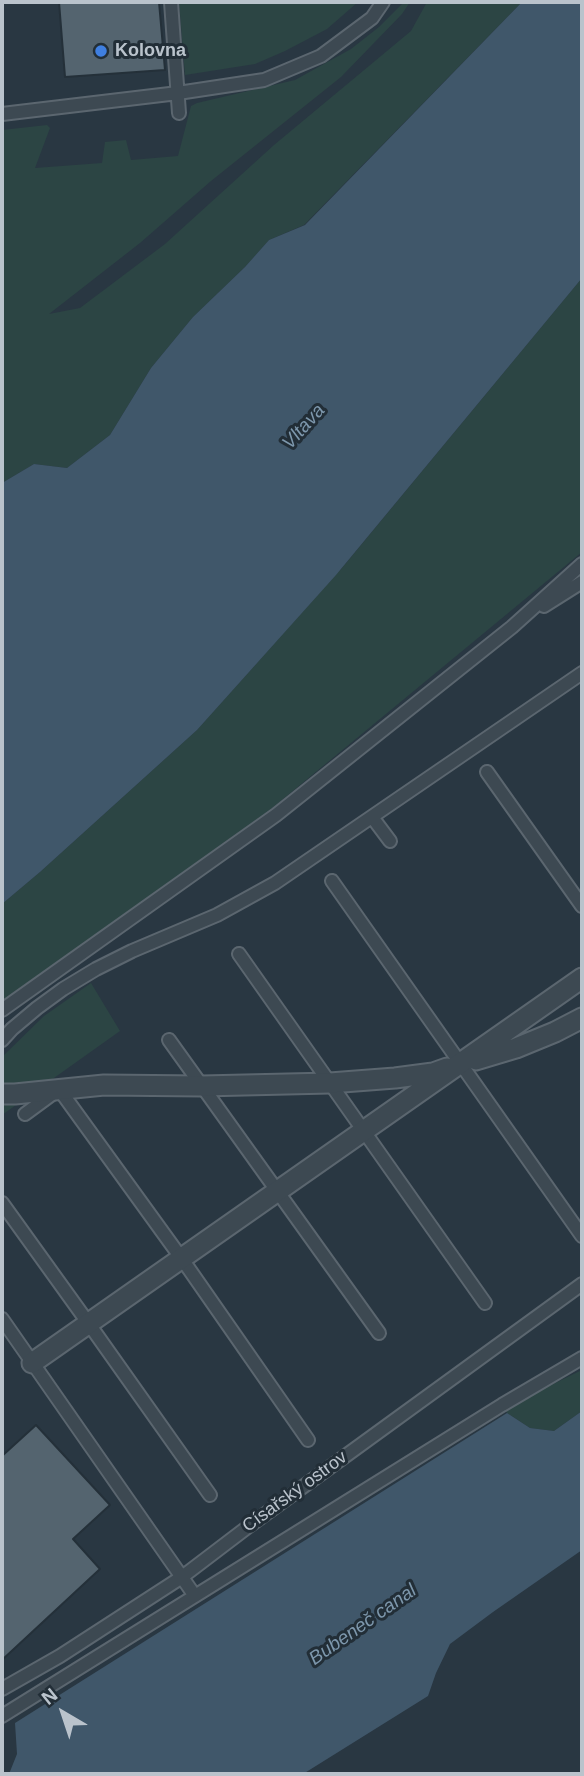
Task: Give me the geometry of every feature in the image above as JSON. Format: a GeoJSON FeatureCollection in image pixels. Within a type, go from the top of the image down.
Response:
{"type":"FeatureCollection","features":[{"type":"Feature","properties":{"kind":"street"},"geometry":{"type":"LineString","coordinates":[[32,1363],[582,978]]}},
{"type":"Feature","properties":{"kind":"street"},"geometry":{"type":"LineString","coordinates":[[2,1094],[104,1085],[330,1083],[395,1078],[433,1073],[516,1048],[582,1018]]}},
{"type":"Feature","properties":{"kind":"lane"},"geometry":{"type":"LineString","coordinates":[[171,2],[179,113]]}},
{"type":"Feature","properties":{"kind":"lane"},"geometry":{"type":"LineString","coordinates":[[2,114],[264,80],[321,56],[372,18],[383,2]]}},
{"type":"Feature","properties":{"kind":"lane"},"geometry":{"type":"LineString","coordinates":[[2,1010],[276,815],[512,627],[582,564]]}},
{"type":"Feature","properties":{"kind":"lane"},"geometry":{"type":"LineString","coordinates":[[512,627],[582,582]]}},
{"type":"Feature","properties":{"kind":"lane"},"geometry":{"type":"LineString","coordinates":[[2,1040],[63,989],[96,969],[217,915],[275,883],[582,673]]}},
{"type":"Feature","properties":{"kind":"lane"},"geometry":{"type":"LineString","coordinates":[[487,772],[582,906]]}},
{"type":"Feature","properties":{"kind":"lane"},"geometry":{"type":"LineString","coordinates":[[372,817],[390,841]]}},
{"type":"Feature","properties":{"kind":"lane"},"geometry":{"type":"LineString","coordinates":[[332,881],[582,1236]]}},
{"type":"Feature","properties":{"kind":"lane"},"geometry":{"type":"LineString","coordinates":[[239,954],[485,1303]]}},
{"type":"Feature","properties":{"kind":"lane"},"geometry":{"type":"LineString","coordinates":[[169,1040],[379,1333]]}},
{"type":"Feature","properties":{"kind":"lane"},"geometry":{"type":"LineString","coordinates":[[25,1114],[59,1089],[308,1440]]}},
{"type":"Feature","properties":{"kind":"lane"},"geometry":{"type":"LineString","coordinates":[[2,1203],[209,1495]]}},
{"type":"Feature","properties":{"kind":"lane","name":"Císařský ostrov"},"geometry":{"type":"LineString","coordinates":[[2,1689],[60,1656],[182,1577],[248,1526],[582,1284]]}},
{"type":"Feature","properties":{"kind":"lane"},"geometry":{"type":"LineString","coordinates":[[2,1319],[195,1596]]}},
{"type":"Feature","properties":{"kind":"lane","name":"Císařský ostrov"},"geometry":{"type":"LineString","coordinates":[[2,1716],[582,1358]]}},
{"type":"Feature","properties":{"kind":"green space"},"geometry":{"type":"Polygon","coordinates":[[[179,2],[358,2],[327,29],[255,64],[185,75],[179,2]]]}},
{"type":"Feature","properties":{"kind":"green space"},"geometry":{"type":"Polygon","coordinates":[[[404,2],[410,2],[402,14],[341,77],[211,181],[140,243],[49,314],[80,308],[165,244],[274,145],[411,31],[427,2],[522,2],[304,225],[269,240],[193,317],[151,368],[110,435],[67,468],[34,464],[2,483],[2,130],[47,125],[50,128],[35,168],[102,163],[105,142],[126,140],[131,160],[178,156],[191,106],[295,80],[351,49],[379,27],[404,2]]]}},
{"type":"Feature","properties":{"kind":"green space"},"geometry":{"type":"Polygon","coordinates":[[[582,278],[582,552],[271,809],[2,1001],[2,904],[197,730],[342,568],[582,278]]]}},
{"type":"Feature","properties":{"kind":"green space"},"geometry":{"type":"Polygon","coordinates":[[[91,983],[120,1031],[2,1115],[2,1057],[44,1016],[91,983]]]}},
{"type":"Feature","properties":{"kind":"green space"},"geometry":{"type":"Polygon","coordinates":[[[582,1370],[582,1411],[554,1431],[530,1428],[507,1413],[506,1408],[510,1405],[582,1370]]]}},
{"type":"Feature","properties":{"kind":"water","name":"Vltava"},"geometry":{"type":"Polygon","coordinates":[[[522,2],[582,2],[582,278],[336,575],[197,730],[2,904],[2,483],[34,464],[67,468],[110,435],[151,368],[193,317],[269,240],[305,225],[522,2]]]}},
{"type":"Feature","properties":{"kind":"water","name":"Bubeneč canal"},"geometry":{"type":"Polygon","coordinates":[[[582,1411],[582,1550],[450,1644],[428,1696],[303,1774],[9,1774],[17,1754],[15,1723],[507,1413],[530,1428],[554,1431],[582,1411]]]}},
{"type":"Feature","properties":{"kind":"building"},"geometry":{"type":"Polygon","coordinates":[[[59,2],[159,2],[165,70],[65,77],[59,2]]]}},
{"type":"Feature","properties":{"kind":"building"},"geometry":{"type":"Polygon","coordinates":[[[36,1425],[110,1505],[73,1539],[100,1569],[2,1660],[2,1456],[36,1425]]]}},
{"type":"Feature","properties":{"kind":"place","name":"Kolovna"},"geometry":{"type":"Point","coordinates":[101,51]}}]}
